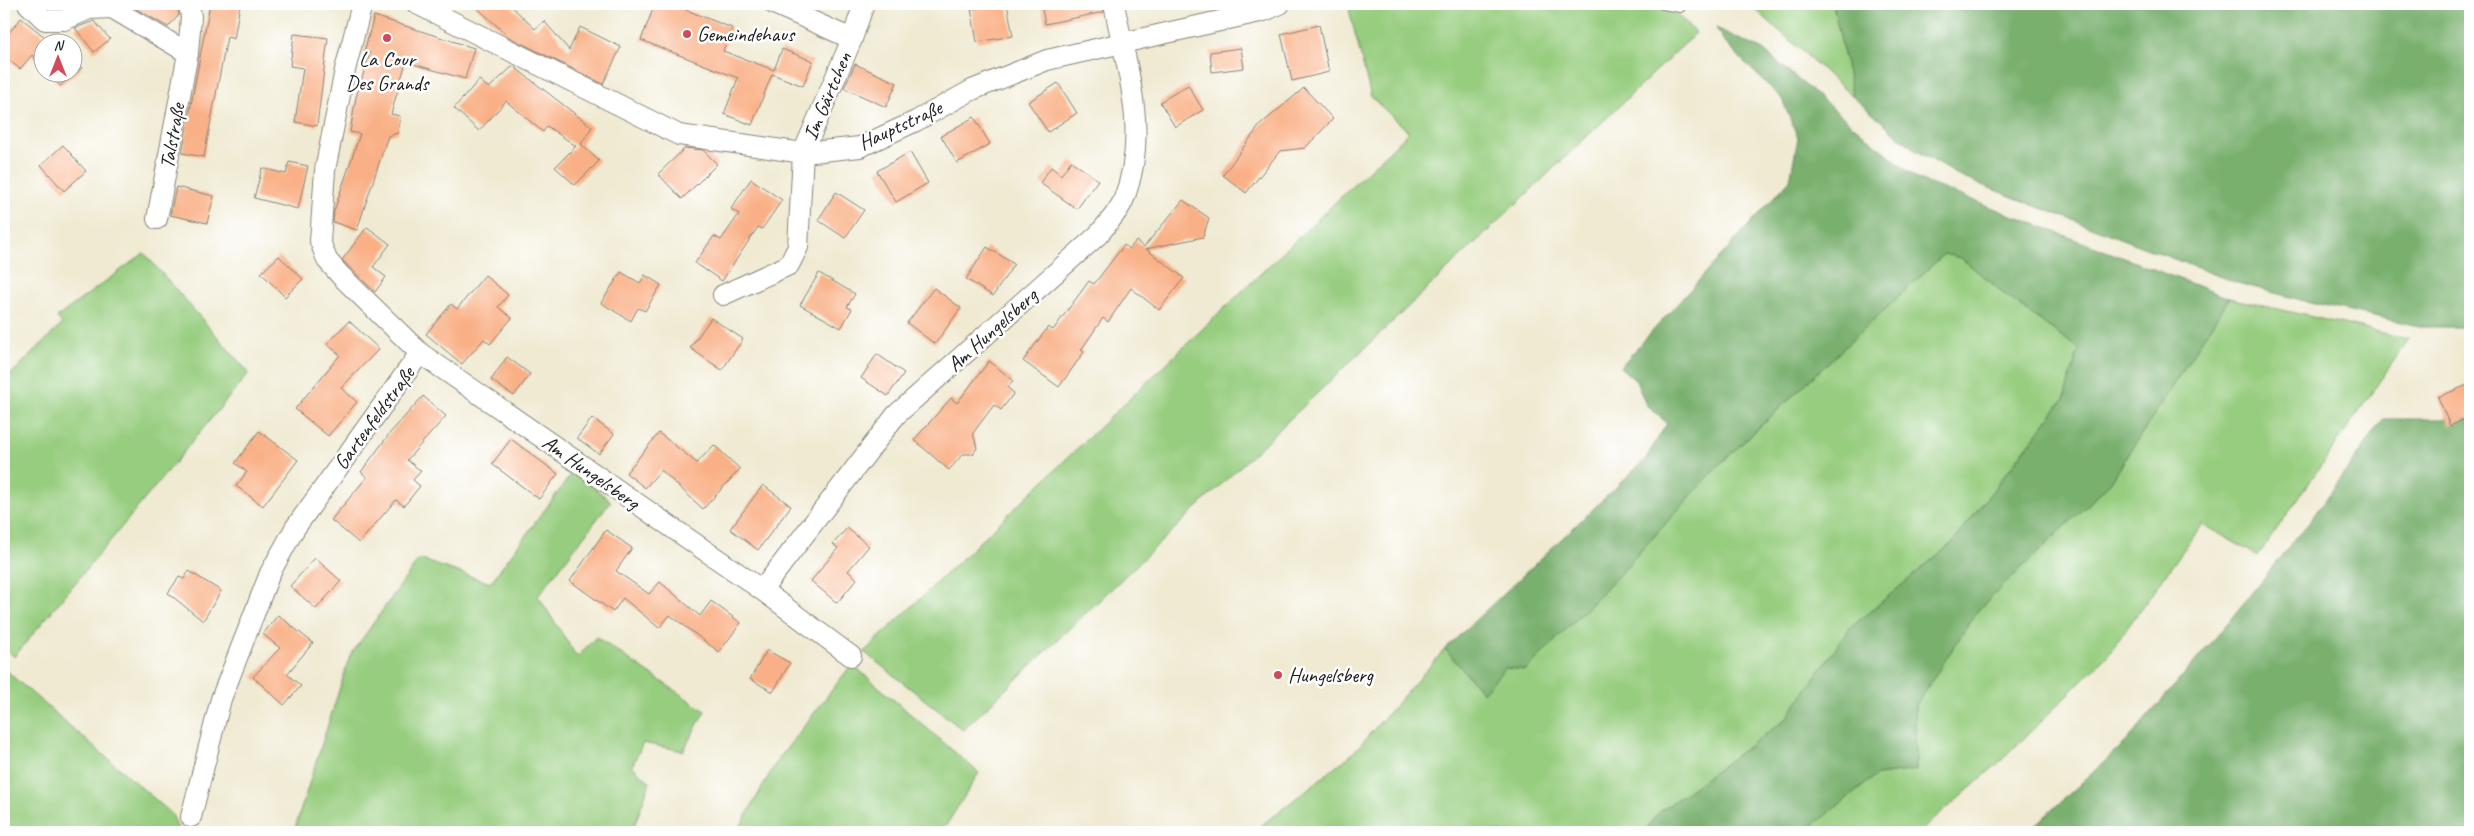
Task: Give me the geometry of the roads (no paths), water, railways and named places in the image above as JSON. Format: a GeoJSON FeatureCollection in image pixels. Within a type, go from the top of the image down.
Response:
{"type":"FeatureCollection","features":[{"type":"Feature","properties":{"kind":"street"},"geometry":{"type":"LineString","coordinates":[[28,4],[46,20],[64,20],[89,9],[112,8],[188,53]]}},
{"type":"Feature","properties":{"kind":"street","name":"Talstraße"},"geometry":{"type":"LineString","coordinates":[[158,219],[188,53],[191,17],[189,4]]}},
{"type":"Feature","properties":{"kind":"street","name":"Gartenfeldstraße"},"geometry":{"type":"LineString","coordinates":[[191,816],[222,699],[270,573],[295,528],[420,353],[340,276],[327,260],[320,241],[325,170],[345,70],[362,4]]}},
{"type":"Feature","properties":{"kind":"street","name":"Hauptstraße"},"geometry":{"type":"LineString","coordinates":[[416,4],[680,135],[803,153],[860,147],[916,121],[980,87],[1047,60],[1264,11],[1280,4]]}},
{"type":"Feature","properties":{"kind":"street","name":"Im Gärtchen"},"geometry":{"type":"LineString","coordinates":[[774,4],[852,39]]}},
{"type":"Feature","properties":{"kind":"street","name":"Im Gärtchen"},"geometry":{"type":"LineString","coordinates":[[803,153],[852,39],[864,4]]}},
{"type":"Feature","properties":{"kind":"street","name":"Am Hungelsberg"},"geometry":{"type":"LineString","coordinates":[[762,590],[896,415],[1098,235],[1122,203],[1136,160],[1137,122],[1114,4]]}},
{"type":"Feature","properties":{"kind":"street"},"geometry":{"type":"LineString","coordinates":[[723,295],[789,265],[798,247],[803,153]]}},
{"type":"Feature","properties":{"kind":"street","name":"Am Hungelsberg"},"geometry":{"type":"LineString","coordinates":[[420,353],[762,590],[851,656]]}},
{"type":"Feature","properties":{"kind":"lane"},"geometry":{"type":"LineString","coordinates":[[1662,4],[1680,7]]}},
{"type":"Feature","properties":{"kind":"place","name":"Gemeindehaus"},"geometry":{"type":"Point","coordinates":[687,34]}},
{"type":"Feature","properties":{"kind":"place","name":"La Cour Des Grands"},"geometry":{"type":"Point","coordinates":[387,38]}},
{"type":"Feature","properties":{"kind":"place","name":"Hungelsberg"},"geometry":{"type":"Point","coordinates":[1278,675]}}]}
